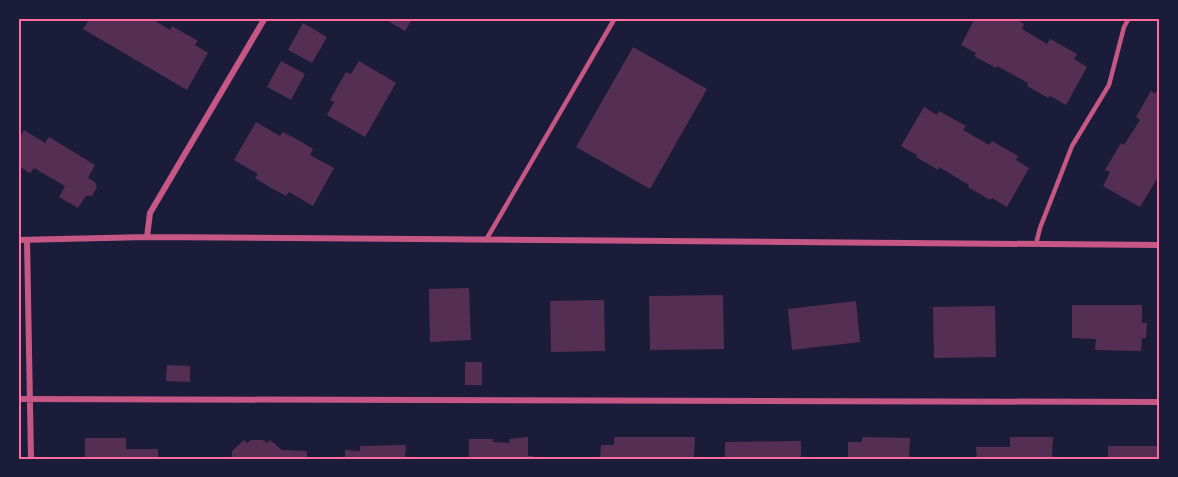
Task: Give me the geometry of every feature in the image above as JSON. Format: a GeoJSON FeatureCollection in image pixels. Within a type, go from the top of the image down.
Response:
{"type":"FeatureCollection","features":[{"type":"Feature","properties":{"kind":"street"},"geometry":{"type":"LineString","coordinates":[[147,237],[150,213],[265,18]]}},
{"type":"Feature","properties":{"kind":"street"},"geometry":{"type":"LineString","coordinates":[[18,240],[147,237],[1160,245]]}},
{"type":"Feature","properties":{"kind":"street"},"geometry":{"type":"LineString","coordinates":[[27,240],[31,459]]}},
{"type":"Feature","properties":{"kind":"street"},"geometry":{"type":"LineString","coordinates":[[18,399],[1160,402]]}},
{"type":"Feature","properties":{"kind":"lane"},"geometry":{"type":"LineString","coordinates":[[486,240],[615,18]]}},
{"type":"Feature","properties":{"kind":"lane"},"geometry":{"type":"LineString","coordinates":[[1036,244],[1072,146],[1109,85],[1124,27],[1129,18]]}},
{"type":"Feature","properties":{"kind":"building"},"geometry":{"type":"Polygon","coordinates":[[[90,18],[150,18],[170,30],[172,26],[198,41],[195,45],[208,53],[187,90],[83,29],[90,18]]]}},
{"type":"Feature","properties":{"kind":"building"},"geometry":{"type":"Polygon","coordinates":[[[383,18],[413,18],[405,31],[383,18]]]}},
{"type":"Feature","properties":{"kind":"building"},"geometry":{"type":"Polygon","coordinates":[[[975,18],[1014,18],[1024,24],[1022,29],[1047,44],[1050,39],[1077,54],[1074,59],[1087,67],[1066,105],[1050,96],[1048,98],[1027,86],[1028,83],[974,56],[976,53],[961,45],[975,18]]]}},
{"type":"Feature","properties":{"kind":"building"},"geometry":{"type":"Polygon","coordinates":[[[303,23],[327,37],[312,63],[288,50],[303,23]]]}},
{"type":"Feature","properties":{"kind":"building"},"geometry":{"type":"Polygon","coordinates":[[[633,47],[707,89],[650,189],[576,147],[633,47]]]}},
{"type":"Feature","properties":{"kind":"building"},"geometry":{"type":"Polygon","coordinates":[[[281,61],[305,74],[291,100],[267,87],[281,61]]]}},
{"type":"Feature","properties":{"kind":"building"},"geometry":{"type":"Polygon","coordinates":[[[359,61],[396,83],[365,137],[327,115],[334,102],[330,100],[346,72],[351,74],[359,61]]]}},
{"type":"Feature","properties":{"kind":"building"},"geometry":{"type":"Polygon","coordinates":[[[1160,85],[1160,174],[1140,207],[1103,186],[1110,172],[1105,170],[1121,143],[1124,145],[1140,120],[1136,117],[1151,91],[1155,94],[1160,85]]]}},
{"type":"Feature","properties":{"kind":"building"},"geometry":{"type":"Polygon","coordinates":[[[924,107],[937,115],[939,111],[966,126],[963,130],[989,145],[992,141],[1018,156],[1016,160],[1029,168],[1007,207],[992,198],[990,200],[968,187],[969,185],[939,167],[938,170],[901,146],[924,107]]]}},
{"type":"Feature","properties":{"kind":"building"},"geometry":{"type":"Polygon","coordinates":[[[256,122],[280,136],[283,132],[298,140],[313,149],[310,155],[334,168],[313,206],[289,192],[286,196],[271,188],[255,178],[258,174],[234,160],[256,122]]]}},
{"type":"Feature","properties":{"kind":"building"},"geometry":{"type":"Polygon","coordinates":[[[24,130],[45,143],[49,137],[95,165],[88,178],[95,182],[97,187],[92,196],[86,196],[78,208],[59,197],[65,186],[34,168],[30,173],[18,166],[18,141],[24,130]]]}},
{"type":"Feature","properties":{"kind":"building"},"geometry":{"type":"Polygon","coordinates":[[[469,288],[471,340],[430,342],[429,289],[469,288]]]}},
{"type":"Feature","properties":{"kind":"building"},"geometry":{"type":"Polygon","coordinates":[[[723,295],[724,349],[650,350],[649,296],[723,295]]]}},
{"type":"Feature","properties":{"kind":"building"},"geometry":{"type":"Polygon","coordinates":[[[604,300],[605,351],[551,352],[550,301],[604,300]]]}},
{"type":"Feature","properties":{"kind":"building"},"geometry":{"type":"Polygon","coordinates":[[[856,301],[860,342],[792,350],[788,309],[856,301]]]}},
{"type":"Feature","properties":{"kind":"building"},"geometry":{"type":"Polygon","coordinates":[[[1072,305],[1142,305],[1142,323],[1147,323],[1146,338],[1142,338],[1141,351],[1095,350],[1096,339],[1072,338],[1072,305]]]}},
{"type":"Feature","properties":{"kind":"building"},"geometry":{"type":"Polygon","coordinates":[[[995,306],[996,357],[934,358],[933,307],[995,306]]]}},
{"type":"Feature","properties":{"kind":"building"},"geometry":{"type":"Polygon","coordinates":[[[465,362],[482,362],[482,385],[465,385],[465,362]]]}},
{"type":"Feature","properties":{"kind":"building"},"geometry":{"type":"Polygon","coordinates":[[[167,365],[190,366],[190,382],[166,381],[167,365]]]}},
{"type":"Feature","properties":{"kind":"building"},"geometry":{"type":"Polygon","coordinates":[[[528,437],[528,456],[533,456],[533,459],[469,459],[469,439],[493,439],[493,442],[510,443],[509,439],[528,437]]]}},
{"type":"Feature","properties":{"kind":"building"},"geometry":{"type":"Polygon","coordinates":[[[614,437],[695,437],[694,459],[600,459],[601,445],[614,445],[614,437]]]}},
{"type":"Feature","properties":{"kind":"building"},"geometry":{"type":"Polygon","coordinates":[[[862,437],[910,438],[909,459],[848,459],[848,442],[862,442],[862,437]]]}},
{"type":"Feature","properties":{"kind":"building"},"geometry":{"type":"Polygon","coordinates":[[[1010,437],[1053,437],[1052,456],[1056,459],[977,459],[976,447],[1010,447],[1010,437]]]}},
{"type":"Feature","properties":{"kind":"building"},"geometry":{"type":"Polygon","coordinates":[[[85,438],[126,438],[126,449],[158,449],[158,459],[85,459],[85,438]]]}},
{"type":"Feature","properties":{"kind":"building"},"geometry":{"type":"Polygon","coordinates":[[[244,440],[247,443],[251,440],[263,440],[267,443],[270,440],[282,450],[307,451],[307,459],[232,459],[232,451],[244,440]]]}},
{"type":"Feature","properties":{"kind":"building"},"geometry":{"type":"Polygon","coordinates":[[[801,441],[801,459],[725,459],[725,442],[801,441]]]}},
{"type":"Feature","properties":{"kind":"building"},"geometry":{"type":"Polygon","coordinates":[[[406,445],[405,459],[345,459],[345,450],[360,451],[360,446],[406,445]]]}},
{"type":"Feature","properties":{"kind":"building"},"geometry":{"type":"Polygon","coordinates":[[[1108,446],[1160,446],[1160,459],[1108,459],[1108,446]]]}}]}
